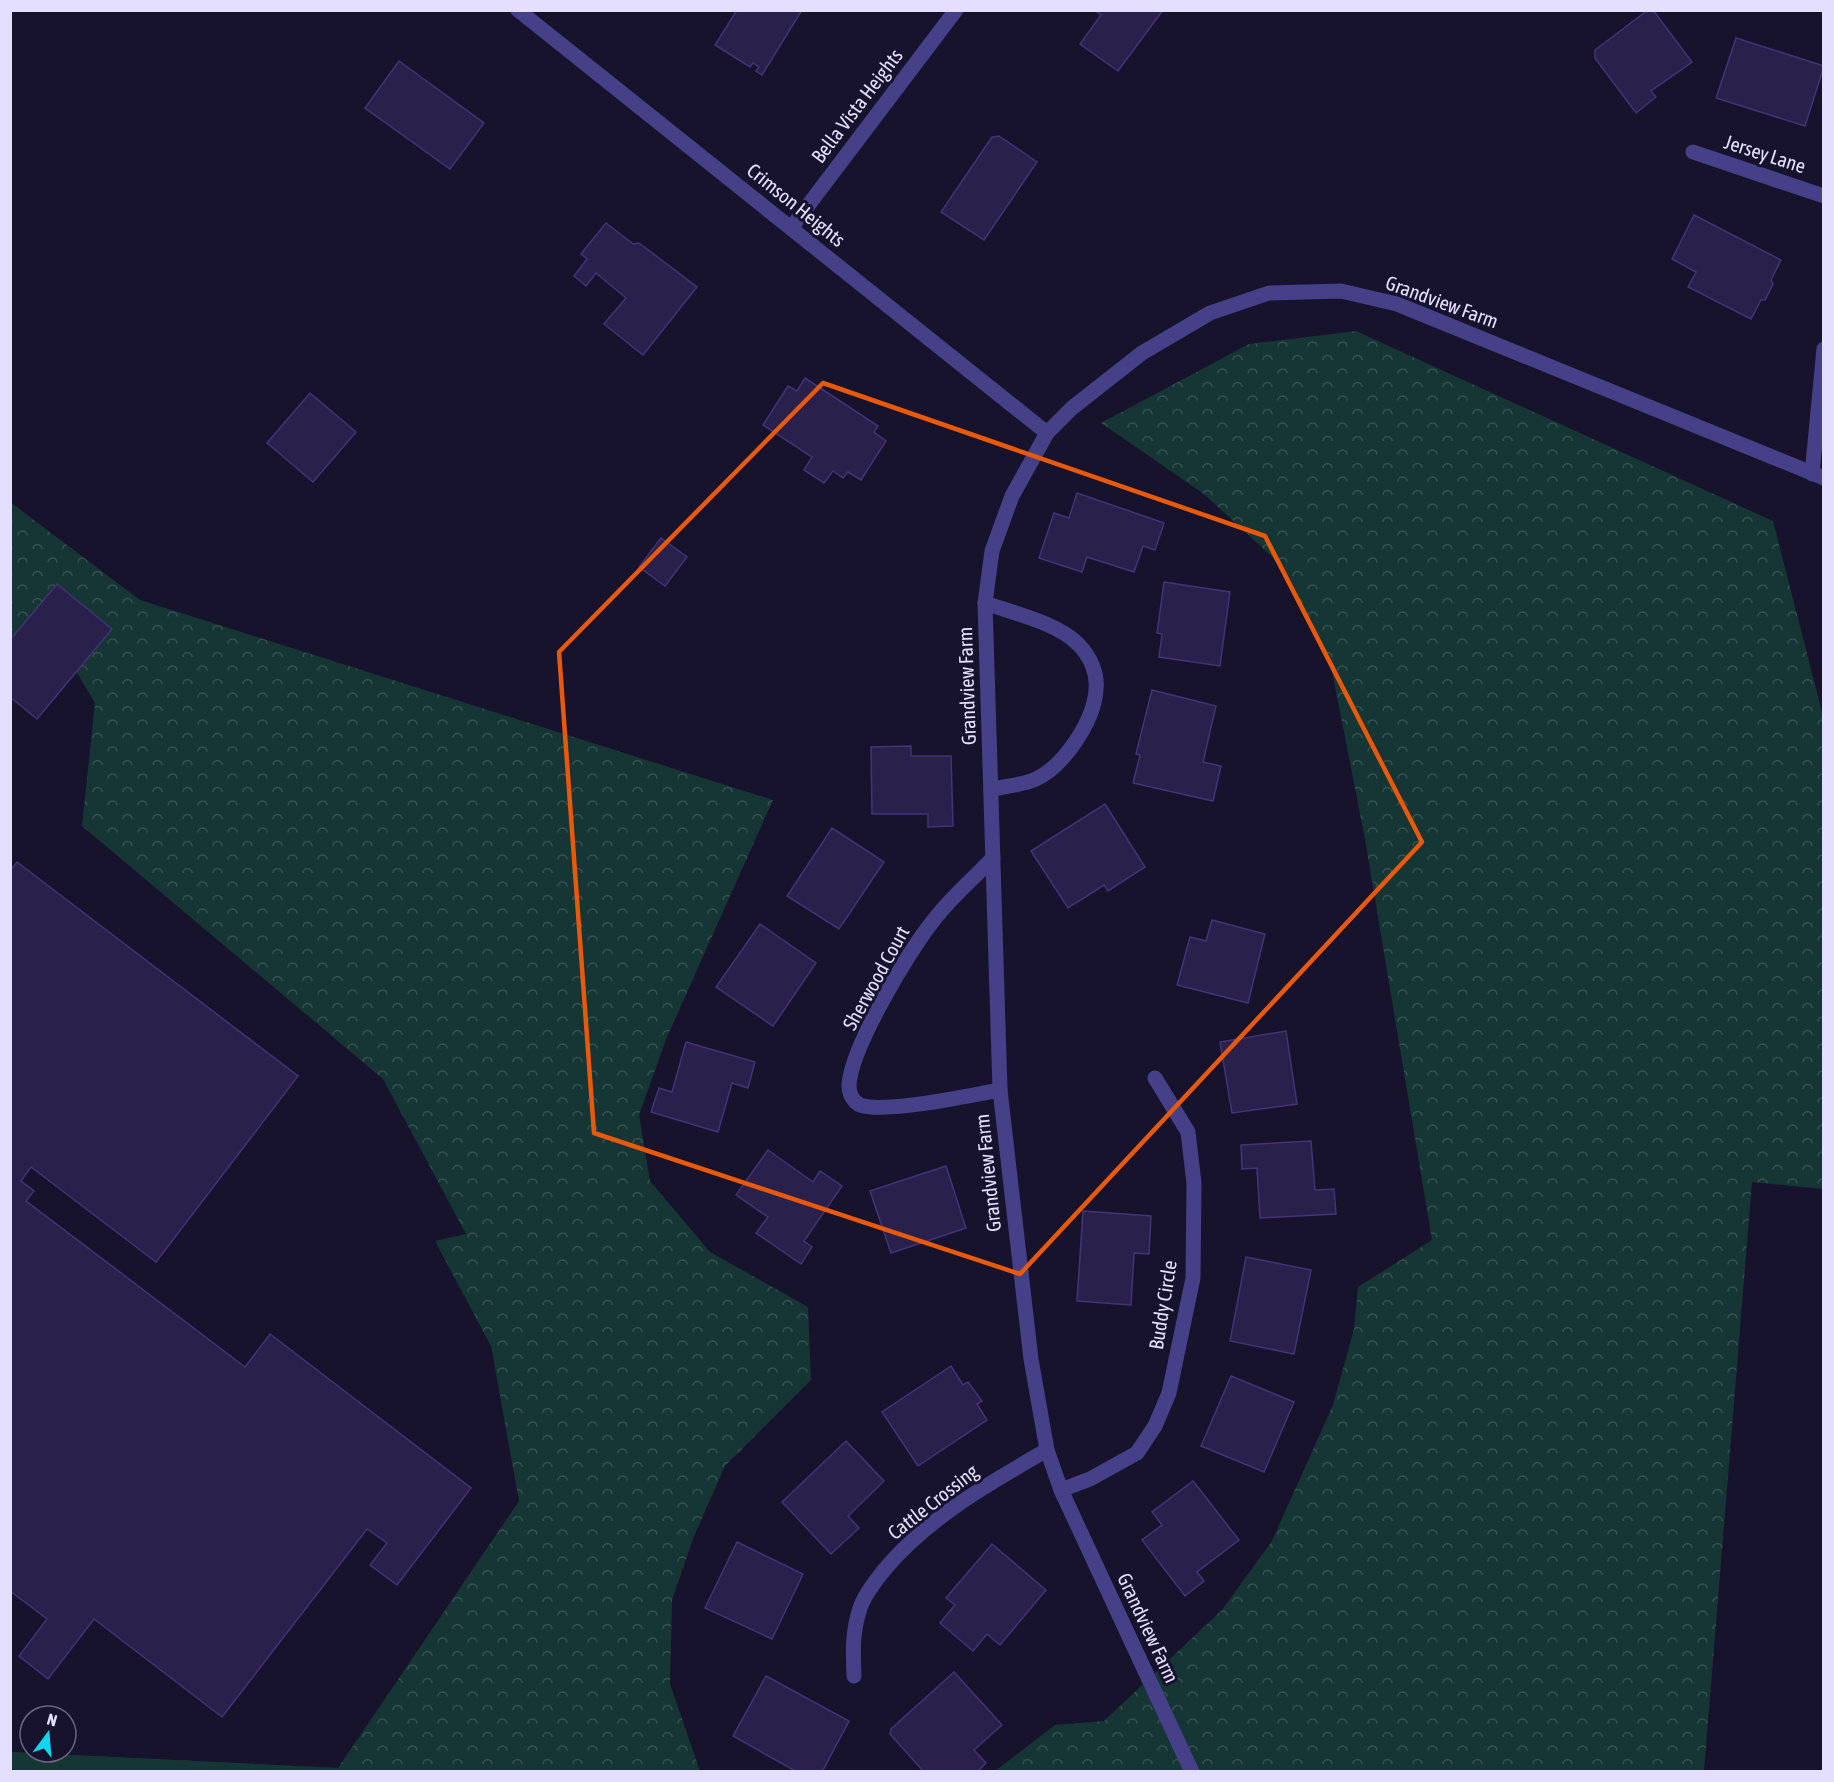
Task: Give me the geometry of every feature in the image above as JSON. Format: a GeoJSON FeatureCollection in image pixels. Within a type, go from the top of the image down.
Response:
{"type":"FeatureCollection","features":[{"type":"Feature","properties":{"kind":"street","name":"Crimson Heights"},"geometry":{"type":"LineString","coordinates":[[518,10],[1047,434]]}},
{"type":"Feature","properties":{"kind":"street","name":"Bella Vista Heights"},"geometry":{"type":"LineString","coordinates":[[791,228],[956,10]]}},
{"type":"Feature","properties":{"kind":"street","name":"Jersey Lane"},"geometry":{"type":"LineString","coordinates":[[1693,152],[1824,196]]}},
{"type":"Feature","properties":{"kind":"street","name":"Grandview Farm"},"geometry":{"type":"LineString","coordinates":[[1192,1772],[1060,1490],[1047,1450],[1031,1359],[1000,1089],[985,603],[992,550],[1012,496],[1047,434],[1072,408],[1142,354],[1210,313],[1269,293],[1341,291],[1397,304],[1818,476]]}},
{"type":"Feature","properties":{"kind":"street"},"geometry":{"type":"LineString","coordinates":[[1818,476],[1824,349]]}},
{"type":"Feature","properties":{"kind":"street"},"geometry":{"type":"LineString","coordinates":[[985,603],[1048,626],[1076,642],[1087,653],[1093,668],[1096,690],[1092,707],[1078,738],[1060,761],[1036,779],[991,790]]}},
{"type":"Feature","properties":{"kind":"street","name":"Sherwood Court"},"geometry":{"type":"LineString","coordinates":[[993,858],[933,921],[890,987],[862,1043],[849,1084],[852,1097],[861,1105],[887,1107],[919,1104],[1000,1089]]}},
{"type":"Feature","properties":{"kind":"street","name":"Buddy Circle"},"geometry":{"type":"LineString","coordinates":[[1060,1490],[1090,1479],[1137,1454],[1155,1426],[1169,1393],[1192,1278],[1194,1182],[1188,1132],[1155,1078]]}},
{"type":"Feature","properties":{"kind":"street","name":"Cattle Crossing"},"geometry":{"type":"LineString","coordinates":[[854,1676],[852,1639],[861,1606],[883,1571],[926,1529],[958,1504],[1047,1450]]}},
{"type":"Feature","properties":{"kind":"highlighted area"},"geometry":{"type":"Polygon","coordinates":[[[823,383],[1265,536],[1422,842],[1020,1274],[594,1133],[559,652],[823,383]]]}},
{"type":"Feature","properties":{"kind":"green space"},"geometry":{"type":"Polygon","coordinates":[[[1356,331],[1773,521],[1823,716],[1823,1189],[1752,1182],[1704,1771],[994,1772],[1055,1725],[1104,1721],[1222,1610],[1272,1541],[1333,1405],[1354,1329],[1358,1287],[1432,1240],[1365,839],[1331,666],[1281,565],[1204,494],[1101,423],[1249,344],[1356,331]]]}},
{"type":"Feature","properties":{"kind":"green space"},"geometry":{"type":"Polygon","coordinates":[[[10,502],[140,600],[773,800],[667,1037],[639,1115],[650,1181],[710,1252],[808,1307],[811,1380],[725,1466],[694,1536],[672,1600],[670,1684],[700,1771],[11,1771],[11,1752],[18,1752],[18,1764],[78,1764],[78,1755],[338,1768],[519,1501],[491,1346],[435,1241],[466,1234],[383,1079],[82,826],[95,703],[76,671],[11,644],[10,502]]]}},
{"type":"Feature","properties":{"kind":"green space"},"geometry":{"type":"Polygon","coordinates":[[[10,1752],[18,1752],[18,1764],[78,1764],[78,1755],[338,1768],[341,1771],[11,1771],[10,1752]]]}},
{"type":"Feature","properties":{"kind":"building"},"geometry":{"type":"Polygon","coordinates":[[[737,10],[802,10],[762,75],[756,71],[759,67],[753,63],[750,67],[715,45],[737,10]]]}},
{"type":"Feature","properties":{"kind":"building"},"geometry":{"type":"Polygon","coordinates":[[[1094,10],[1163,10],[1118,71],[1080,44],[1101,15],[1094,10]]]}},
{"type":"Feature","properties":{"kind":"building"},"geometry":{"type":"Polygon","coordinates":[[[1648,10],[1653,10],[1692,62],[1651,91],[1656,97],[1636,113],[1595,58],[1595,50],[1648,10]]]}},
{"type":"Feature","properties":{"kind":"building"},"geometry":{"type":"Polygon","coordinates":[[[1736,38],[1824,66],[1805,126],[1716,98],[1736,38]]]}},
{"type":"Feature","properties":{"kind":"building"},"geometry":{"type":"Polygon","coordinates":[[[399,61],[484,123],[450,169],[365,108],[399,61]]]}},
{"type":"Feature","properties":{"kind":"building"},"geometry":{"type":"Polygon","coordinates":[[[999,136],[1037,162],[984,240],[941,212],[992,137],[999,136]]]}},
{"type":"Feature","properties":{"kind":"building"},"geometry":{"type":"Polygon","coordinates":[[[1694,215],[1781,260],[1771,280],[1773,284],[1765,300],[1761,300],[1751,319],[1688,287],[1696,272],[1672,259],[1694,215]]]}},
{"type":"Feature","properties":{"kind":"building"},"geometry":{"type":"Polygon","coordinates":[[[606,223],[633,244],[639,243],[697,287],[643,355],[604,324],[626,298],[596,273],[586,286],[574,276],[587,259],[581,254],[606,223]]]}},
{"type":"Feature","properties":{"kind":"building"},"geometry":{"type":"Polygon","coordinates":[[[805,378],[878,426],[874,432],[886,441],[861,480],[848,472],[843,478],[833,471],[824,483],[804,470],[812,457],[763,425],[788,386],[797,391],[805,378]]]}},
{"type":"Feature","properties":{"kind":"building"},"geometry":{"type":"Polygon","coordinates":[[[310,393],[356,432],[313,482],[267,443],[310,393]]]}},
{"type":"Feature","properties":{"kind":"building"},"geometry":{"type":"Polygon","coordinates":[[[1077,493],[1164,523],[1155,550],[1143,546],[1134,572],[1087,557],[1082,572],[1039,558],[1054,513],[1069,518],[1077,493]]]}},
{"type":"Feature","properties":{"kind":"building"},"geometry":{"type":"Polygon","coordinates":[[[661,538],[687,557],[665,586],[639,567],[661,538]]]}},
{"type":"Feature","properties":{"kind":"building"},"geometry":{"type":"Polygon","coordinates":[[[1164,582],[1230,592],[1220,666],[1159,657],[1162,634],[1157,633],[1164,582]]]}},
{"type":"Feature","properties":{"kind":"building"},"geometry":{"type":"Polygon","coordinates":[[[57,584],[112,629],[37,719],[10,697],[10,640],[57,584]]]}},
{"type":"Feature","properties":{"kind":"building"},"geometry":{"type":"Polygon","coordinates":[[[1152,690],[1216,706],[1203,762],[1221,766],[1213,801],[1133,783],[1140,755],[1136,754],[1152,690]]]}},
{"type":"Feature","properties":{"kind":"building"},"geometry":{"type":"Polygon","coordinates":[[[911,746],[911,756],[951,756],[953,826],[928,827],[928,814],[872,814],[871,747],[911,746]]]}},
{"type":"Feature","properties":{"kind":"building"},"geometry":{"type":"Polygon","coordinates":[[[1105,804],[1145,867],[1108,891],[1104,885],[1068,908],[1031,851],[1105,804]]]}},
{"type":"Feature","properties":{"kind":"building"},"geometry":{"type":"Polygon","coordinates":[[[832,828],[884,862],[839,929],[787,896],[832,828]]]}},
{"type":"Feature","properties":{"kind":"building"},"geometry":{"type":"Polygon","coordinates":[[[17,862],[298,1076],[156,1262],[31,1167],[21,1181],[34,1191],[26,1201],[245,1367],[270,1334],[471,1488],[397,1585],[370,1565],[387,1543],[367,1529],[222,1717],[94,1619],[48,1679],[19,1656],[47,1619],[10,1591],[10,871],[17,862]]]}},
{"type":"Feature","properties":{"kind":"building"},"geometry":{"type":"Polygon","coordinates":[[[1212,920],[1265,934],[1248,1003],[1177,985],[1190,937],[1206,941],[1212,920]]]}},
{"type":"Feature","properties":{"kind":"building"},"geometry":{"type":"Polygon","coordinates":[[[760,924],[816,963],[773,1026],[716,987],[760,924]]]}},
{"type":"Feature","properties":{"kind":"building"},"geometry":{"type":"Polygon","coordinates":[[[1286,1031],[1297,1104],[1232,1113],[1220,1042],[1286,1031]]]}},
{"type":"Feature","properties":{"kind":"building"},"geometry":{"type":"Polygon","coordinates":[[[686,1042],[755,1062],[748,1088],[732,1083],[718,1132],[651,1112],[659,1088],[672,1092],[686,1042]]]}},
{"type":"Feature","properties":{"kind":"building"},"geometry":{"type":"Polygon","coordinates":[[[1311,1141],[1315,1190],[1334,1189],[1336,1214],[1260,1218],[1257,1168],[1242,1169],[1241,1145],[1311,1141]]]}},
{"type":"Feature","properties":{"kind":"building"},"geometry":{"type":"Polygon","coordinates":[[[768,1150],[813,1182],[820,1171],[842,1186],[804,1241],[812,1247],[801,1264],[756,1233],[768,1217],[736,1195],[768,1150]]]}},
{"type":"Feature","properties":{"kind":"building"},"geometry":{"type":"Polygon","coordinates":[[[946,1166],[966,1228],[891,1253],[870,1191],[946,1166]]]}},
{"type":"Feature","properties":{"kind":"building"},"geometry":{"type":"Polygon","coordinates":[[[1083,1211],[1151,1216],[1149,1254],[1134,1253],[1131,1305],[1077,1301],[1083,1211]]]}},
{"type":"Feature","properties":{"kind":"building"},"geometry":{"type":"Polygon","coordinates":[[[1246,1257],[1311,1270],[1294,1354],[1230,1341],[1246,1257]]]}},
{"type":"Feature","properties":{"kind":"building"},"geometry":{"type":"Polygon","coordinates":[[[951,1366],[963,1385],[968,1382],[982,1401],[977,1404],[987,1420],[918,1466],[882,1412],[951,1366]]]}},
{"type":"Feature","properties":{"kind":"building"},"geometry":{"type":"Polygon","coordinates":[[[1231,1376],[1294,1402],[1264,1472],[1201,1446],[1231,1376]]]}},
{"type":"Feature","properties":{"kind":"building"},"geometry":{"type":"Polygon","coordinates":[[[846,1441],[884,1481],[848,1516],[859,1528],[831,1554],[782,1502],[846,1441]]]}},
{"type":"Feature","properties":{"kind":"building"},"geometry":{"type":"Polygon","coordinates":[[[1193,1481],[1239,1540],[1197,1572],[1204,1581],[1185,1596],[1142,1540],[1162,1525],[1152,1512],[1193,1481]]]}},
{"type":"Feature","properties":{"kind":"building"},"geometry":{"type":"Polygon","coordinates":[[[737,1542],[803,1574],[772,1639],[705,1608],[737,1542]]]}},
{"type":"Feature","properties":{"kind":"building"},"geometry":{"type":"Polygon","coordinates":[[[992,1544],[1046,1590],[1000,1645],[987,1634],[973,1651],[940,1623],[955,1605],[946,1598],[992,1544]]]}},
{"type":"Feature","properties":{"kind":"building"},"geometry":{"type":"Polygon","coordinates":[[[954,1672],[1002,1725],[974,1750],[986,1763],[977,1772],[924,1772],[890,1734],[891,1729],[954,1672]]]}},
{"type":"Feature","properties":{"kind":"building"},"geometry":{"type":"Polygon","coordinates":[[[766,1676],[849,1721],[822,1772],[797,1772],[733,1736],[766,1676]]]}}]}
